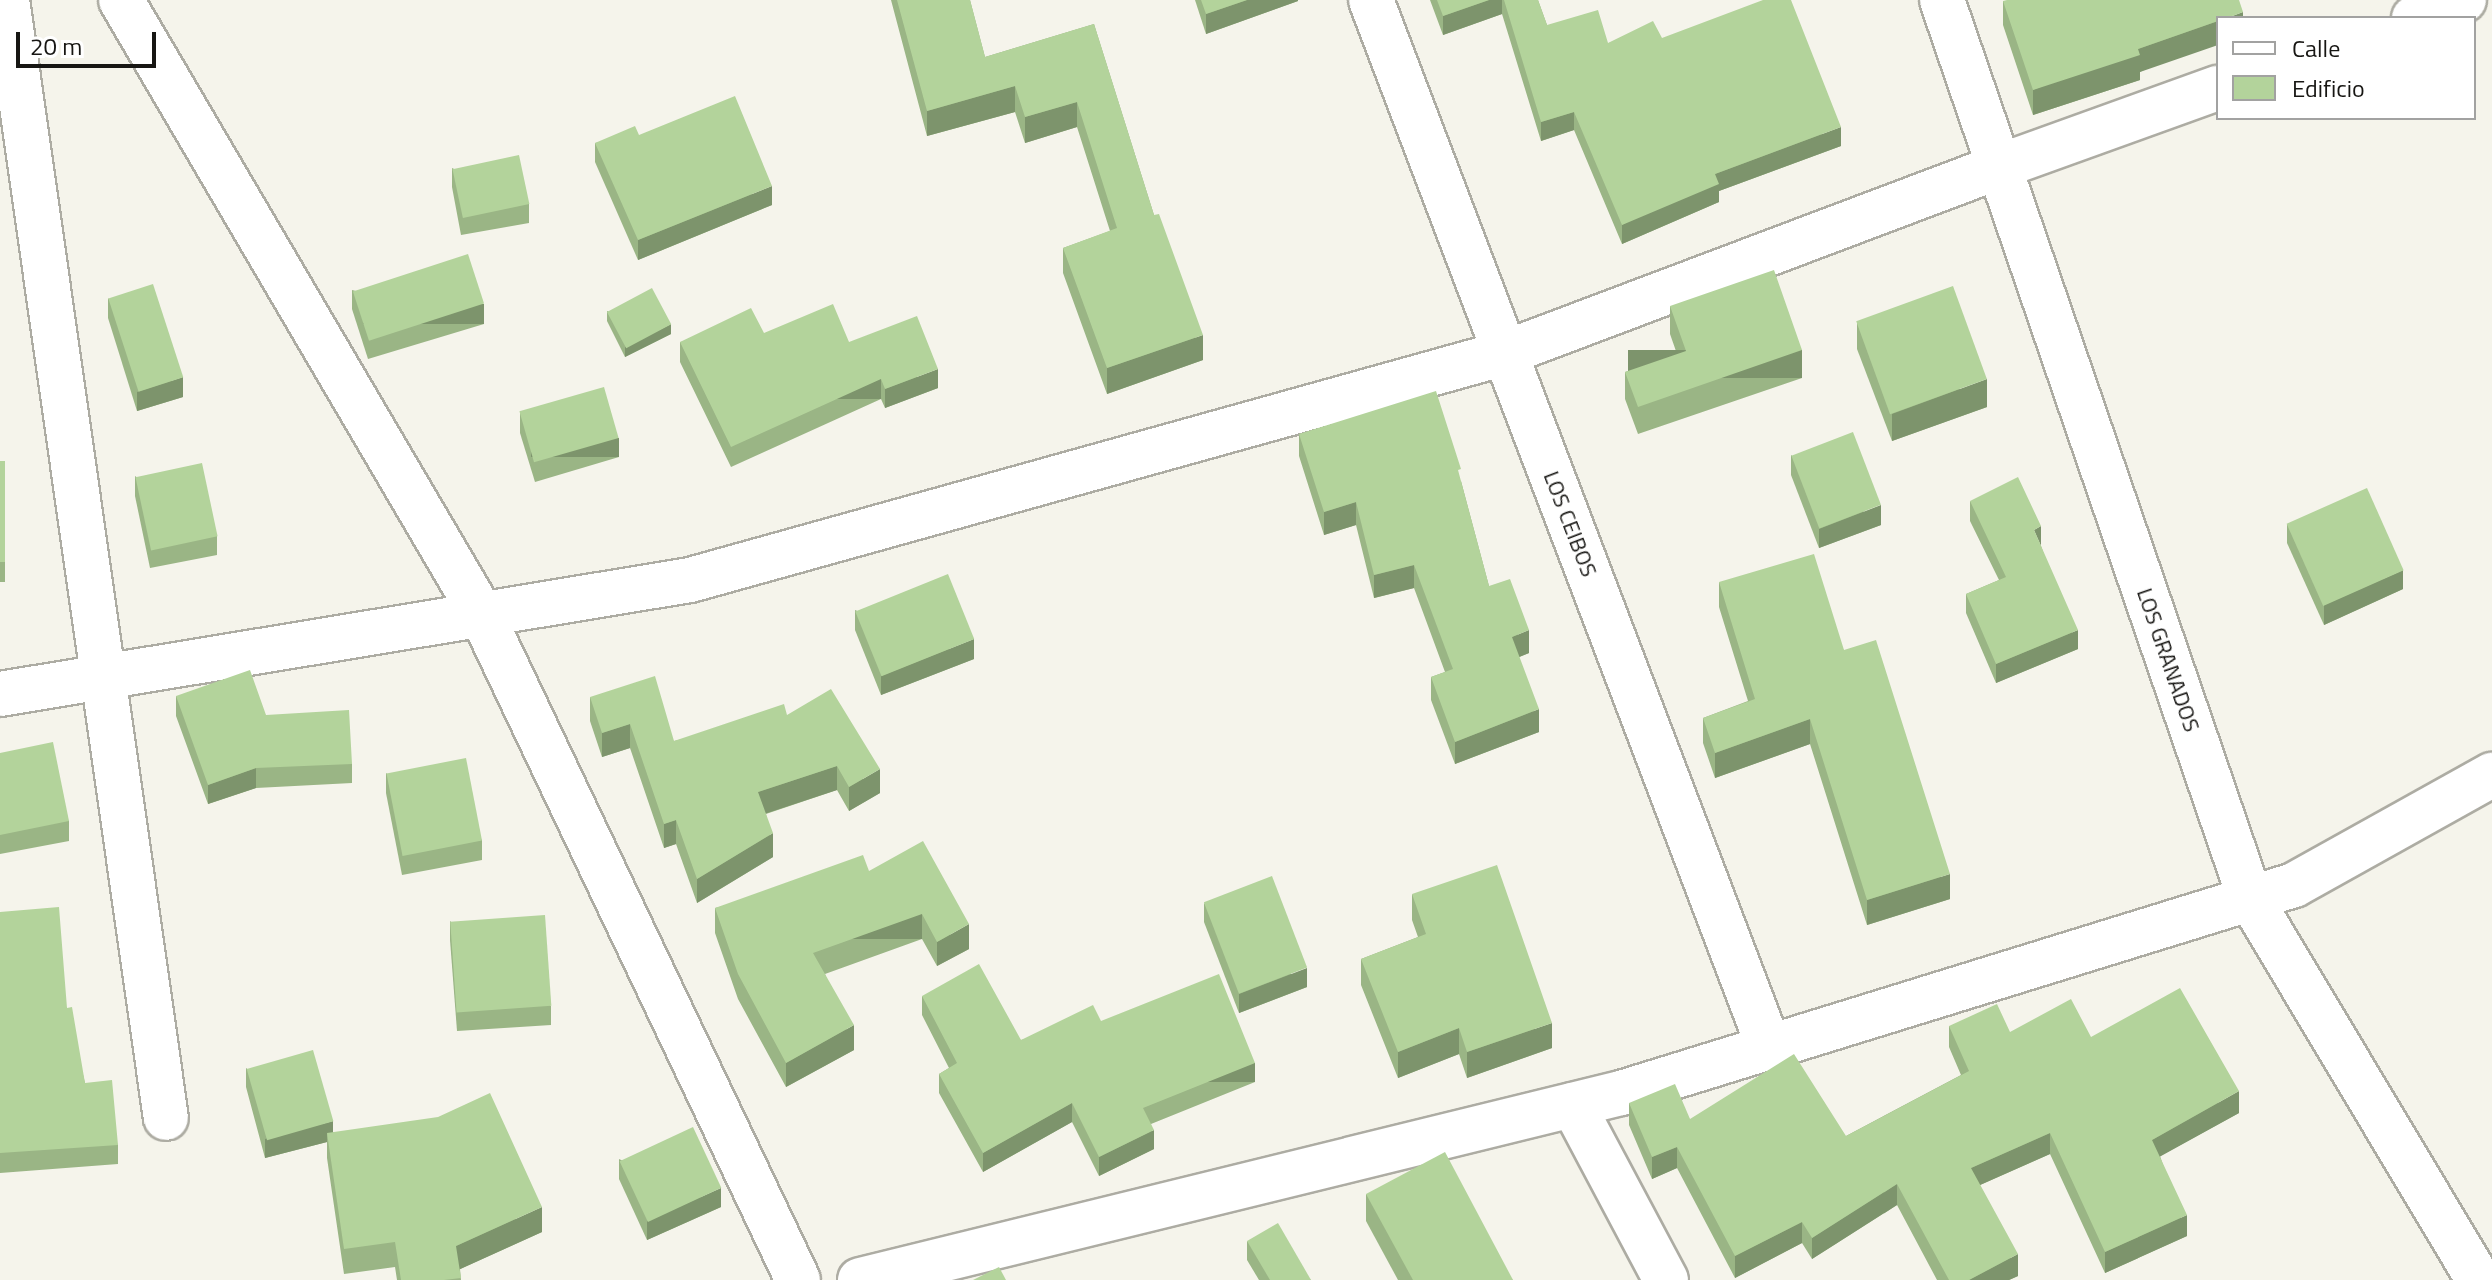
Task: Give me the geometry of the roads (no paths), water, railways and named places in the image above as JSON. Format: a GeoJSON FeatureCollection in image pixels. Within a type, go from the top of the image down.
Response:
{"type":"FeatureCollection","features":[{"type":"Feature","properties":{"kind":"street"},"geometry":{"type":"LineString","coordinates":[[7,0],[166,1118]]}},
{"type":"Feature","properties":{"kind":"street"},"geometry":{"type":"LineString","coordinates":[[121,0],[482,615],[798,1280]]}},
{"type":"Feature","properties":{"kind":"street","name":"LOS CEIBOS"},"geometry":{"type":"LineString","coordinates":[[1371,0],[1769,1047]]}},
{"type":"Feature","properties":{"kind":"street","name":"LOS GRANADOS"},"geometry":{"type":"LineString","coordinates":[[1942,0],[2250,898],[2479,1280]]}},
{"type":"Feature","properties":{"kind":"street"},"geometry":{"type":"LineString","coordinates":[[2420,16],[2464,0]]}},
{"type":"Feature","properties":{"kind":"street"},"geometry":{"type":"LineString","coordinates":[[0,694],[690,580],[1505,353],[1998,167],[2216,89]]}},
{"type":"Feature","properties":{"kind":"street"},"geometry":{"type":"LineString","coordinates":[[860,1280],[1573,1105],[2294,885],[2492,775]]}},
{"type":"Feature","properties":{"kind":"street"},"geometry":{"type":"LineString","coordinates":[[1573,1105],[1666,1280]]}}]}
